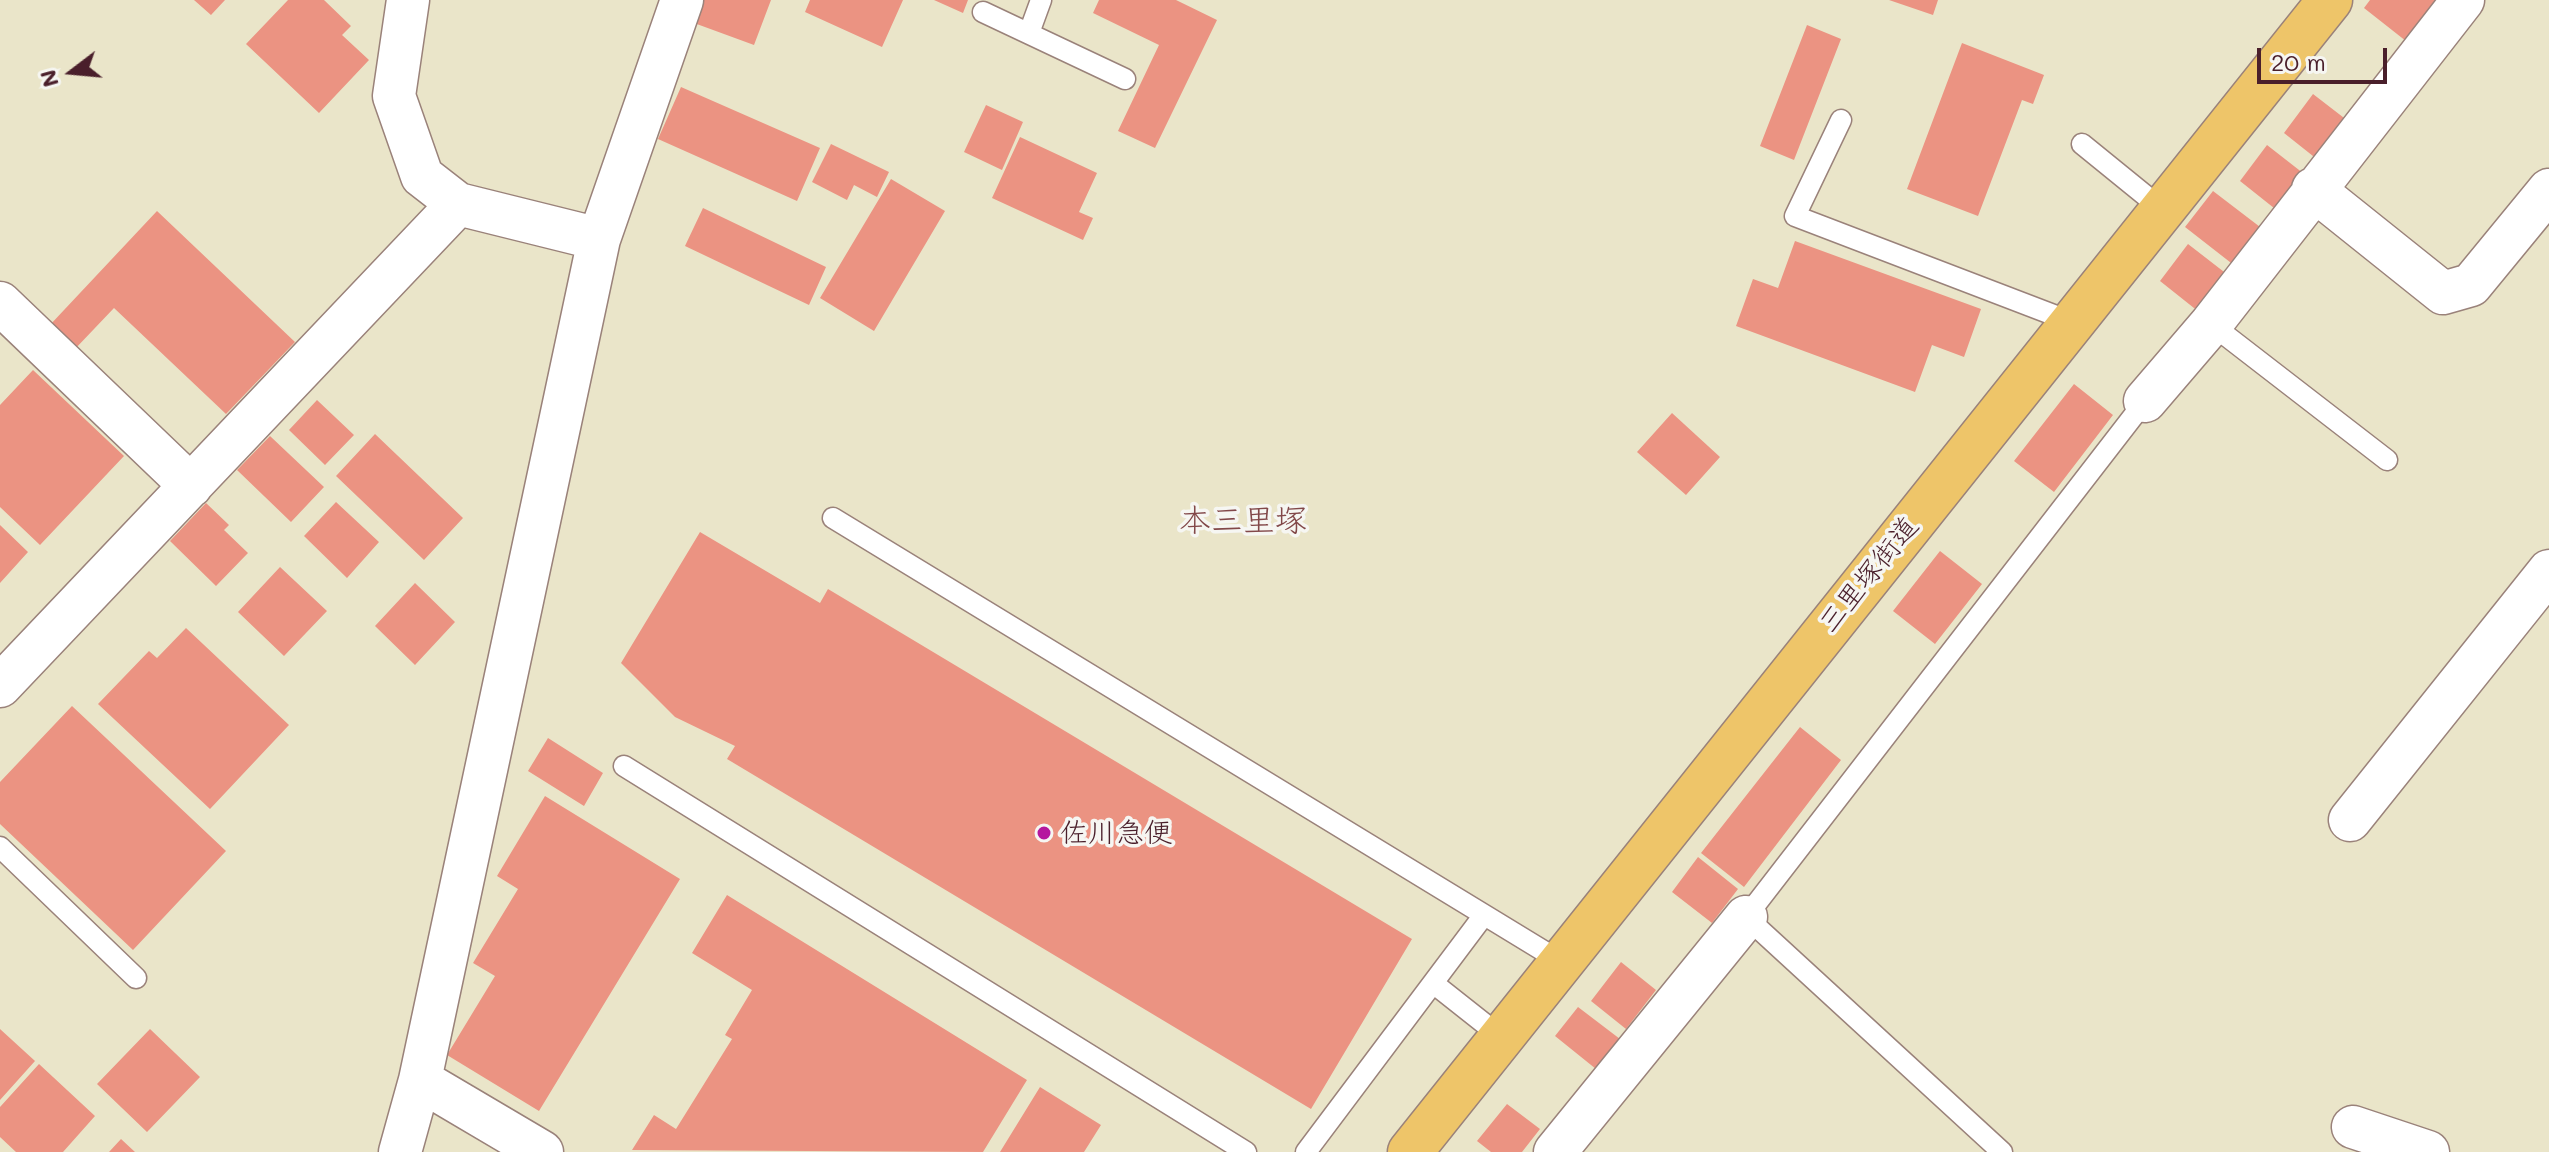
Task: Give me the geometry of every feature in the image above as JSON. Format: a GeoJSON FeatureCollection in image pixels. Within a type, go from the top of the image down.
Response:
{"type":"FeatureCollection","features":[{"type":"Feature","properties":{"kind":"main road","name":"三里塚街道"},"geometry":{"type":"LineString","coordinates":[[1410,1152],[2330,0]]}},
{"type":"Feature","properties":{"kind":"street"},"geometry":{"type":"LineString","coordinates":[[408,0],[394,96],[422,176],[458,204],[599,239]]}},
{"type":"Feature","properties":{"kind":"street"},"geometry":{"type":"LineString","coordinates":[[400,1152],[420,1080],[599,239],[682,0]]}},
{"type":"Feature","properties":{"kind":"street"},"geometry":{"type":"LineString","coordinates":[[2145,401],[2211,324],[2463,0]]}},
{"type":"Feature","properties":{"kind":"street"},"geometry":{"type":"LineString","coordinates":[[2313,189],[2443,293],[2471,285],[2549,190]]}},
{"type":"Feature","properties":{"kind":"street"},"geometry":{"type":"LineString","coordinates":[[0,686],[458,204]]}},
{"type":"Feature","properties":{"kind":"street"},"geometry":{"type":"LineString","coordinates":[[0,303],[191,486]]}},
{"type":"Feature","properties":{"kind":"street"},"geometry":{"type":"LineString","coordinates":[[2350,820],[2549,571]]}},
{"type":"Feature","properties":{"kind":"street"},"geometry":{"type":"LineString","coordinates":[[1555,1152],[1746,917]]}},
{"type":"Feature","properties":{"kind":"street"},"geometry":{"type":"LineString","coordinates":[[420,1080],[542,1152]]}},
{"type":"Feature","properties":{"kind":"street"},"geometry":{"type":"LineString","coordinates":[[2353,1127],[2428,1152]]}},
{"type":"Feature","properties":{"kind":"lane"},"geometry":{"type":"LineString","coordinates":[[1029,33],[1041,0]]}},
{"type":"Feature","properties":{"kind":"lane"},"geometry":{"type":"LineString","coordinates":[[983,12],[1125,79]]}},
{"type":"Feature","properties":{"kind":"lane"},"geometry":{"type":"LineString","coordinates":[[1841,120],[1795,216],[2072,322]]}},
{"type":"Feature","properties":{"kind":"lane"},"geometry":{"type":"LineString","coordinates":[[2082,144],[2162,209]]}},
{"type":"Feature","properties":{"kind":"lane"},"geometry":{"type":"LineString","coordinates":[[2211,324],[2387,460]]}},
{"type":"Feature","properties":{"kind":"lane"},"geometry":{"type":"LineString","coordinates":[[2002,1152],[1746,917],[2145,401]]}},
{"type":"Feature","properties":{"kind":"lane"},"geometry":{"type":"LineString","coordinates":[[833,518],[1560,961]]}},
{"type":"Feature","properties":{"kind":"lane"},"geometry":{"type":"LineString","coordinates":[[624,766],[1246,1152]]}},
{"type":"Feature","properties":{"kind":"lane"},"geometry":{"type":"LineString","coordinates":[[0,847],[136,978]]}},
{"type":"Feature","properties":{"kind":"lane"},"geometry":{"type":"LineString","coordinates":[[1306,1152],[1484,915]]}},
{"type":"Feature","properties":{"kind":"lane"},"geometry":{"type":"LineString","coordinates":[[1433,983],[1500,1036]]}},
{"type":"Feature","properties":{"kind":"building"},"geometry":{"type":"Polygon","coordinates":[[[194,0],[225,0],[211,15],[194,0]]]}},
{"type":"Feature","properties":{"kind":"building"},"geometry":{"type":"Polygon","coordinates":[[[288,0],[324,0],[351,26],[342,35],[369,60],[319,113],[246,44],[288,0]]]}},
{"type":"Feature","properties":{"kind":"building"},"geometry":{"type":"Polygon","coordinates":[[[703,0],[771,0],[754,45],[694,23],[703,0]]]}},
{"type":"Feature","properties":{"kind":"building"},"geometry":{"type":"Polygon","coordinates":[[[810,0],[903,0],[882,47],[805,12],[810,0]]]}},
{"type":"Feature","properties":{"kind":"building"},"geometry":{"type":"Polygon","coordinates":[[[934,0],[968,0],[963,13],[934,0]]]}},
{"type":"Feature","properties":{"kind":"building"},"geometry":{"type":"Polygon","coordinates":[[[1099,0],[1176,0],[1217,20],[1155,148],[1118,131],[1159,45],[1093,13],[1099,0]]]}},
{"type":"Feature","properties":{"kind":"building"},"geometry":{"type":"Polygon","coordinates":[[[1889,0],[1938,0],[1933,15],[1889,0]]]}},
{"type":"Feature","properties":{"kind":"building"},"geometry":{"type":"Polygon","coordinates":[[[2370,0],[2446,0],[2411,45],[2364,8],[2370,0]]]}},
{"type":"Feature","properties":{"kind":"building"},"geometry":{"type":"Polygon","coordinates":[[[1807,25],[1841,39],[1794,160],[1760,146],[1807,25]]]}},
{"type":"Feature","properties":{"kind":"building"},"geometry":{"type":"Polygon","coordinates":[[[1962,43],[2044,75],[2033,104],[2022,100],[1978,216],[1907,189],[1962,43]]]}},
{"type":"Feature","properties":{"kind":"building"},"geometry":{"type":"Polygon","coordinates":[[[681,87],[820,148],[797,201],[658,139],[681,87]]]}},
{"type":"Feature","properties":{"kind":"building"},"geometry":{"type":"Polygon","coordinates":[[[2313,94],[2348,121],[2318,160],[2284,133],[2313,94]]]}},
{"type":"Feature","properties":{"kind":"building"},"geometry":{"type":"Polygon","coordinates":[[[986,105],[1023,122],[1002,170],[964,152],[986,105]]]}},
{"type":"Feature","properties":{"kind":"building"},"geometry":{"type":"Polygon","coordinates":[[[1020,137],[1097,173],[1079,212],[1093,218],[1083,240],[992,198],[1020,137]]]}},
{"type":"Feature","properties":{"kind":"building"},"geometry":{"type":"Polygon","coordinates":[[[831,144],[889,172],[877,197],[854,185],[847,200],[812,182],[831,144]]]}},
{"type":"Feature","properties":{"kind":"building"},"geometry":{"type":"Polygon","coordinates":[[[2267,145],[2308,177],[2279,212],[2240,181],[2267,145]]]}},
{"type":"Feature","properties":{"kind":"building"},"geometry":{"type":"Polygon","coordinates":[[[891,179],[945,211],[874,331],[820,298],[891,179]]]}},
{"type":"Feature","properties":{"kind":"building"},"geometry":{"type":"Polygon","coordinates":[[[2213,191],[2264,230],[2235,266],[2185,227],[2213,191]]]}},
{"type":"Feature","properties":{"kind":"building"},"geometry":{"type":"Polygon","coordinates":[[[703,208],[826,267],[809,305],[685,246],[703,208]]]}},
{"type":"Feature","properties":{"kind":"building"},"geometry":{"type":"Polygon","coordinates":[[[157,211],[295,342],[226,414],[114,308],[74,350],[49,326],[157,211]]]}},
{"type":"Feature","properties":{"kind":"building"},"geometry":{"type":"Polygon","coordinates":[[[1795,241],[1981,309],[1964,357],[1932,345],[1915,392],[1736,326],[1753,279],[1778,288],[1795,241]]]}},
{"type":"Feature","properties":{"kind":"building"},"geometry":{"type":"Polygon","coordinates":[[[2188,244],[2228,275],[2199,312],[2160,281],[2188,244]]]}},
{"type":"Feature","properties":{"kind":"building"},"geometry":{"type":"Polygon","coordinates":[[[33,370],[124,456],[40,545],[0,507],[0,405],[33,370]]]}},
{"type":"Feature","properties":{"kind":"building"},"geometry":{"type":"Polygon","coordinates":[[[2074,384],[2113,415],[2054,492],[2014,461],[2074,384]]]}},
{"type":"Feature","properties":{"kind":"building"},"geometry":{"type":"Polygon","coordinates":[[[317,400],[354,435],[325,465],[289,430],[317,400]]]}},
{"type":"Feature","properties":{"kind":"building"},"geometry":{"type":"Polygon","coordinates":[[[1672,413],[1720,457],[1686,495],[1637,452],[1672,413]]]}},
{"type":"Feature","properties":{"kind":"building"},"geometry":{"type":"Polygon","coordinates":[[[375,434],[463,518],[424,560],[336,476],[375,434]]]}},
{"type":"Feature","properties":{"kind":"building"},"geometry":{"type":"Polygon","coordinates":[[[270,436],[324,487],[291,522],[237,470],[270,436]]]}},
{"type":"Feature","properties":{"kind":"building"},"geometry":{"type":"Polygon","coordinates":[[[336,502],[379,542],[347,578],[304,536],[336,502]]]}},
{"type":"Feature","properties":{"kind":"building"},"geometry":{"type":"Polygon","coordinates":[[[206,503],[229,525],[224,530],[248,553],[216,586],[170,541],[206,503]]]}},
{"type":"Feature","properties":{"kind":"building"},"geometry":{"type":"Polygon","coordinates":[[[0,525],[28,552],[0,583],[0,525]]]}},
{"type":"Feature","properties":{"kind":"building"},"geometry":{"type":"Polygon","coordinates":[[[700,532],[820,603],[828,589],[1412,939],[1311,1109],[727,759],[735,746],[675,717],[621,663],[700,532]]]}},
{"type":"Feature","properties":{"kind":"building"},"geometry":{"type":"Polygon","coordinates":[[[1940,551],[1982,584],[1935,644],[1893,611],[1940,551]]]}},
{"type":"Feature","properties":{"kind":"building"},"geometry":{"type":"Polygon","coordinates":[[[280,567],[327,611],[284,656],[238,612],[280,567]]]}},
{"type":"Feature","properties":{"kind":"building"},"geometry":{"type":"Polygon","coordinates":[[[415,583],[455,622],[415,665],[375,626],[415,583]]]}},
{"type":"Feature","properties":{"kind":"building"},"geometry":{"type":"Polygon","coordinates":[[[186,628],[289,725],[210,809],[98,704],[149,651],[157,658],[186,628]]]}},
{"type":"Feature","properties":{"kind":"building"},"geometry":{"type":"Polygon","coordinates":[[[72,706],[226,851],[133,950],[0,824],[0,782],[72,706]]]}},
{"type":"Feature","properties":{"kind":"building"},"geometry":{"type":"Polygon","coordinates":[[[1800,727],[1841,760],[1744,887],[1701,853],[1800,727]]]}},
{"type":"Feature","properties":{"kind":"building"},"geometry":{"type":"Polygon","coordinates":[[[548,738],[603,773],[584,806],[528,771],[548,738]]]}},
{"type":"Feature","properties":{"kind":"building"},"geometry":{"type":"Polygon","coordinates":[[[545,796],[680,879],[539,1111],[447,1055],[495,976],[473,963],[518,889],[497,876],[545,796]]]}},
{"type":"Feature","properties":{"kind":"building"},"geometry":{"type":"Polygon","coordinates":[[[1698,857],[1738,889],[1712,923],[1672,892],[1698,857]]]}},
{"type":"Feature","properties":{"kind":"building"},"geometry":{"type":"Polygon","coordinates":[[[727,895],[1027,1080],[983,1152],[632,1150],[654,1115],[676,1129],[732,1039],[725,1035],[752,990],[692,953],[727,895]]]}},
{"type":"Feature","properties":{"kind":"building"},"geometry":{"type":"Polygon","coordinates":[[[1621,962],[1656,990],[1626,1029],[1591,1001],[1621,962]]]}},
{"type":"Feature","properties":{"kind":"building"},"geometry":{"type":"Polygon","coordinates":[[[1578,1007],[1620,1039],[1596,1069],[1555,1036],[1578,1007]]]}},
{"type":"Feature","properties":{"kind":"building"},"geometry":{"type":"Polygon","coordinates":[[[0,1029],[35,1061],[0,1100],[0,1029]]]}},
{"type":"Feature","properties":{"kind":"building"},"geometry":{"type":"Polygon","coordinates":[[[150,1029],[200,1077],[147,1132],[97,1084],[150,1029]]]}},
{"type":"Feature","properties":{"kind":"building"},"geometry":{"type":"Polygon","coordinates":[[[39,1064],[95,1116],[63,1152],[16,1152],[0,1137],[0,1107],[39,1064]]]}},
{"type":"Feature","properties":{"kind":"building"},"geometry":{"type":"Polygon","coordinates":[[[1040,1087],[1101,1125],[1084,1152],[1000,1152],[1040,1087]]]}},
{"type":"Feature","properties":{"kind":"building"},"geometry":{"type":"Polygon","coordinates":[[[1507,1104],[1540,1129],[1522,1152],[1491,1152],[1477,1141],[1507,1104]]]}},
{"type":"Feature","properties":{"kind":"building"},"geometry":{"type":"Polygon","coordinates":[[[121,1139],[135,1152],[109,1152],[121,1139]]]}},
{"type":"Feature","properties":{"kind":"place","name":"佐川急便"},"geometry":{"type":"Point","coordinates":[1044,833]}},
{"type":"Feature","properties":{"kind":"district","name":"本三里塚"},"geometry":{"type":"Point","coordinates":[1243,521]}}]}
